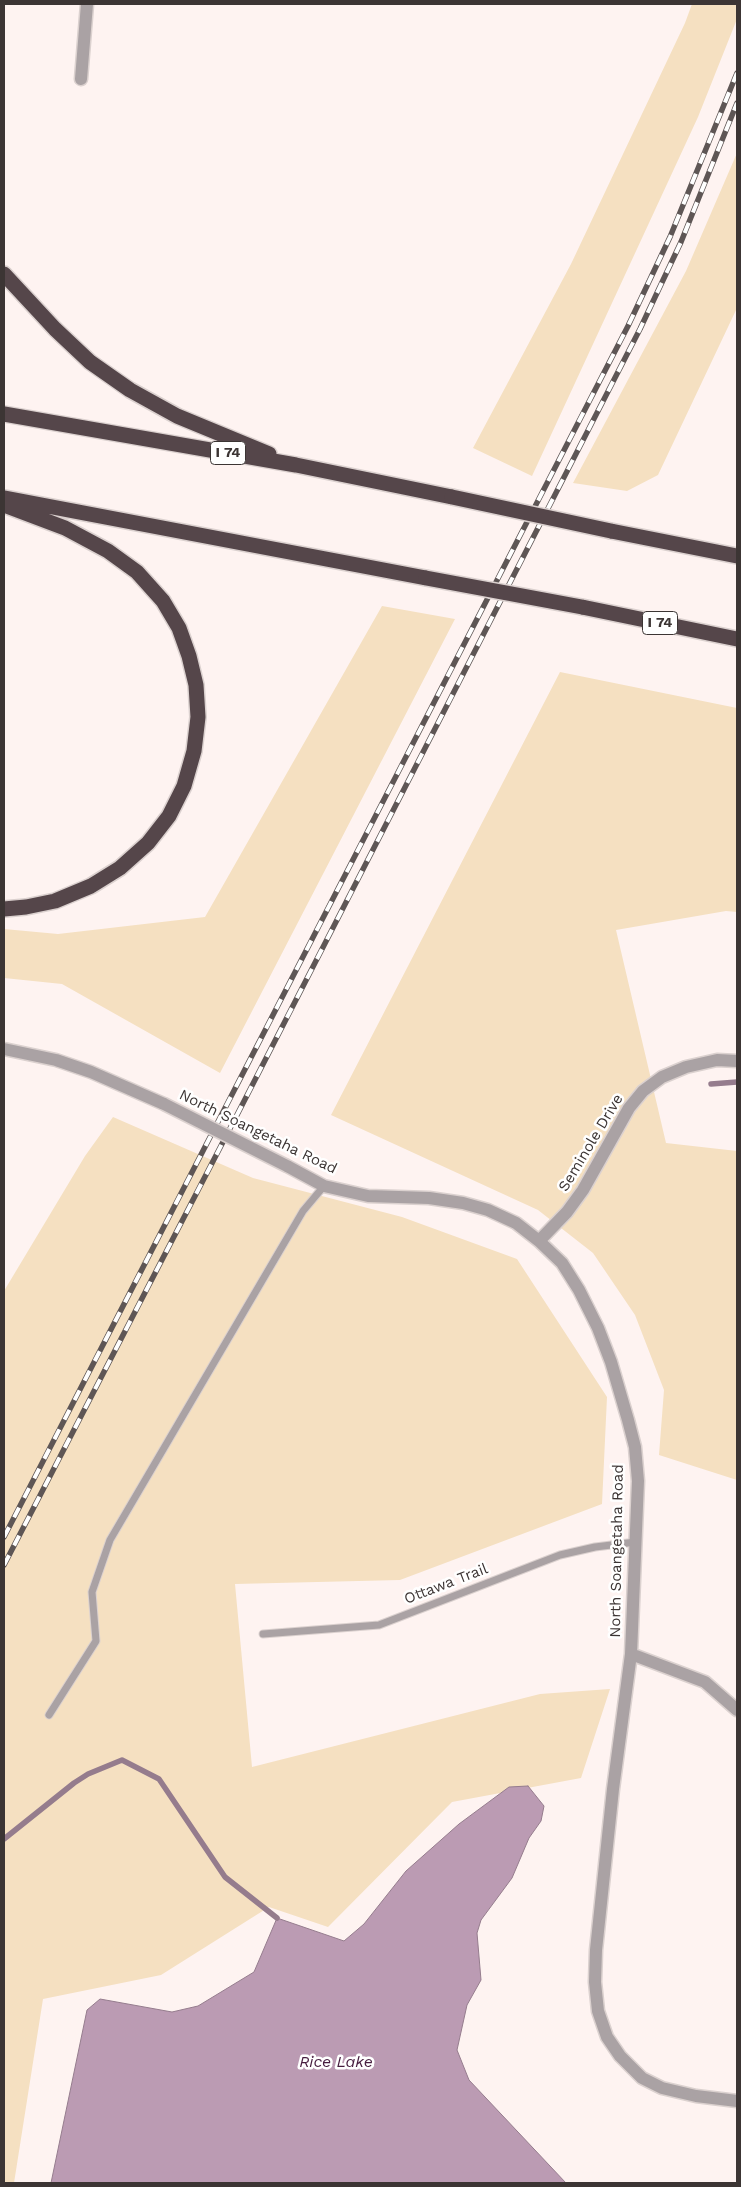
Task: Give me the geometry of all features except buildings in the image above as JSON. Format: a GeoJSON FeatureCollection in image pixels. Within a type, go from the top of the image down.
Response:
{"type":"FeatureCollection","features":[{"type":"Feature","properties":{"kind":"highway"},"geometry":{"type":"LineString","coordinates":[[4,274],[55,329],[90,362],[130,390],[177,416],[296,465]]}},
{"type":"Feature","properties":{"kind":"highway","name":"I 74"},"geometry":{"type":"LineString","coordinates":[[4,414],[296,465],[737,556]]}},
{"type":"Feature","properties":{"kind":"highway","name":"I 74"},"geometry":{"type":"LineString","coordinates":[[4,498],[582,607],[737,639]]}},
{"type":"Feature","properties":{"kind":"highway"},"geometry":{"type":"LineString","coordinates":[[4,505],[65,528],[108,551],[137,572],[163,601],[179,628],[189,656],[196,685],[198,718],[194,751],[184,786],[169,816],[148,843],[120,868],[91,886],[56,901],[4,909]]}},
{"type":"Feature","properties":{"kind":"street"},"geometry":{"type":"LineString","coordinates":[[81,79],[87,4]]}},
{"type":"Feature","properties":{"kind":"street","name":"North Soangetaha Road"},"geometry":{"type":"LineString","coordinates":[[4,1049],[56,1060],[83,1069],[164,1104],[324,1186],[368,1196],[429,1198],[488,1210],[516,1223],[539,1241],[562,1263],[579,1290],[598,1328],[611,1362],[635,1447],[638,1481],[631,1654],[596,1950],[595,1982],[598,2010],[607,2037],[620,2056],[642,2078],[662,2088],[737,2101]]}},
{"type":"Feature","properties":{"kind":"street","name":"Seminole Drive"},"geometry":{"type":"LineString","coordinates":[[539,1241],[567,1212],[584,1190],[629,1108],[644,1091],[662,1077],[686,1067],[717,1060],[737,1061]]}},
{"type":"Feature","properties":{"kind":"street"},"geometry":{"type":"LineString","coordinates":[[631,1654],[705,1682],[737,1710]]}},
{"type":"Feature","properties":{"kind":"lane"},"geometry":{"type":"LineString","coordinates":[[49,1715],[96,1641],[92,1592],[110,1540],[303,1211],[324,1186]]}},
{"type":"Feature","properties":{"kind":"lane","name":"Ottawa Trail"},"geometry":{"type":"LineString","coordinates":[[263,1634],[380,1625],[560,1555],[595,1547],[636,1542]]}},
{"type":"Feature","properties":{"kind":"shaded area"},"geometry":{"type":"Polygon","coordinates":[[[692,4],[737,4],[737,19],[698,117],[532,476],[473,448],[571,264],[685,23],[692,4]]]}},
{"type":"Feature","properties":{"kind":"shaded area"},"geometry":{"type":"Polygon","coordinates":[[[737,153],[737,308],[658,475],[627,491],[573,483],[686,271],[737,153]]]}},
{"type":"Feature","properties":{"kind":"shaded area"},"geometry":{"type":"Polygon","coordinates":[[[382,606],[455,619],[220,1073],[62,984],[4,978],[4,929],[58,934],[205,917],[382,606]]]}},
{"type":"Feature","properties":{"kind":"shaded area"},"geometry":{"type":"Polygon","coordinates":[[[560,672],[737,708],[737,912],[726,911],[616,930],[666,1143],[737,1151],[737,1480],[659,1455],[664,1390],[635,1315],[593,1253],[538,1210],[331,1115],[560,672]]]}},
{"type":"Feature","properties":{"kind":"shaded area"},"geometry":{"type":"Polygon","coordinates":[[[113,1117],[253,1178],[402,1217],[517,1259],[607,1397],[602,1504],[400,1580],[235,1584],[252,1767],[540,1694],[610,1689],[581,1778],[452,1802],[328,1927],[269,1907],[161,1975],[43,1999],[14,2183],[4,2183],[4,1291],[85,1156],[113,1117]]]}},
{"type":"Feature","properties":{"kind":"water","name":"Rice Lake"},"geometry":{"type":"Polygon","coordinates":[[[528,1786],[544,1806],[541,1821],[529,1838],[512,1878],[481,1920],[477,1933],[481,1980],[467,2005],[457,2050],[469,2080],[566,2183],[51,2183],[87,2010],[100,1999],[172,2012],[198,2006],[254,1972],[277,1918],[344,1941],[364,1924],[406,1871],[459,1824],[509,1787],[528,1786]]]}},
{"type":"Feature","properties":{"kind":"waterway"},"geometry":{"type":"LineString","coordinates":[[711,1084],[737,1082]]}},
{"type":"Feature","properties":{"kind":"waterway"},"geometry":{"type":"LineString","coordinates":[[4,1839],[74,1783],[88,1774],[122,1760],[159,1779],[225,1877],[277,1918]]}},
{"type":"Feature","properties":{"kind":"railway"},"geometry":{"type":"LineString","coordinates":[[4,1537],[628,326],[670,237],[737,73]]}},
{"type":"Feature","properties":{"kind":"railway"},"geometry":{"type":"LineString","coordinates":[[4,1565],[640,329],[681,242],[737,103]]}}]}
